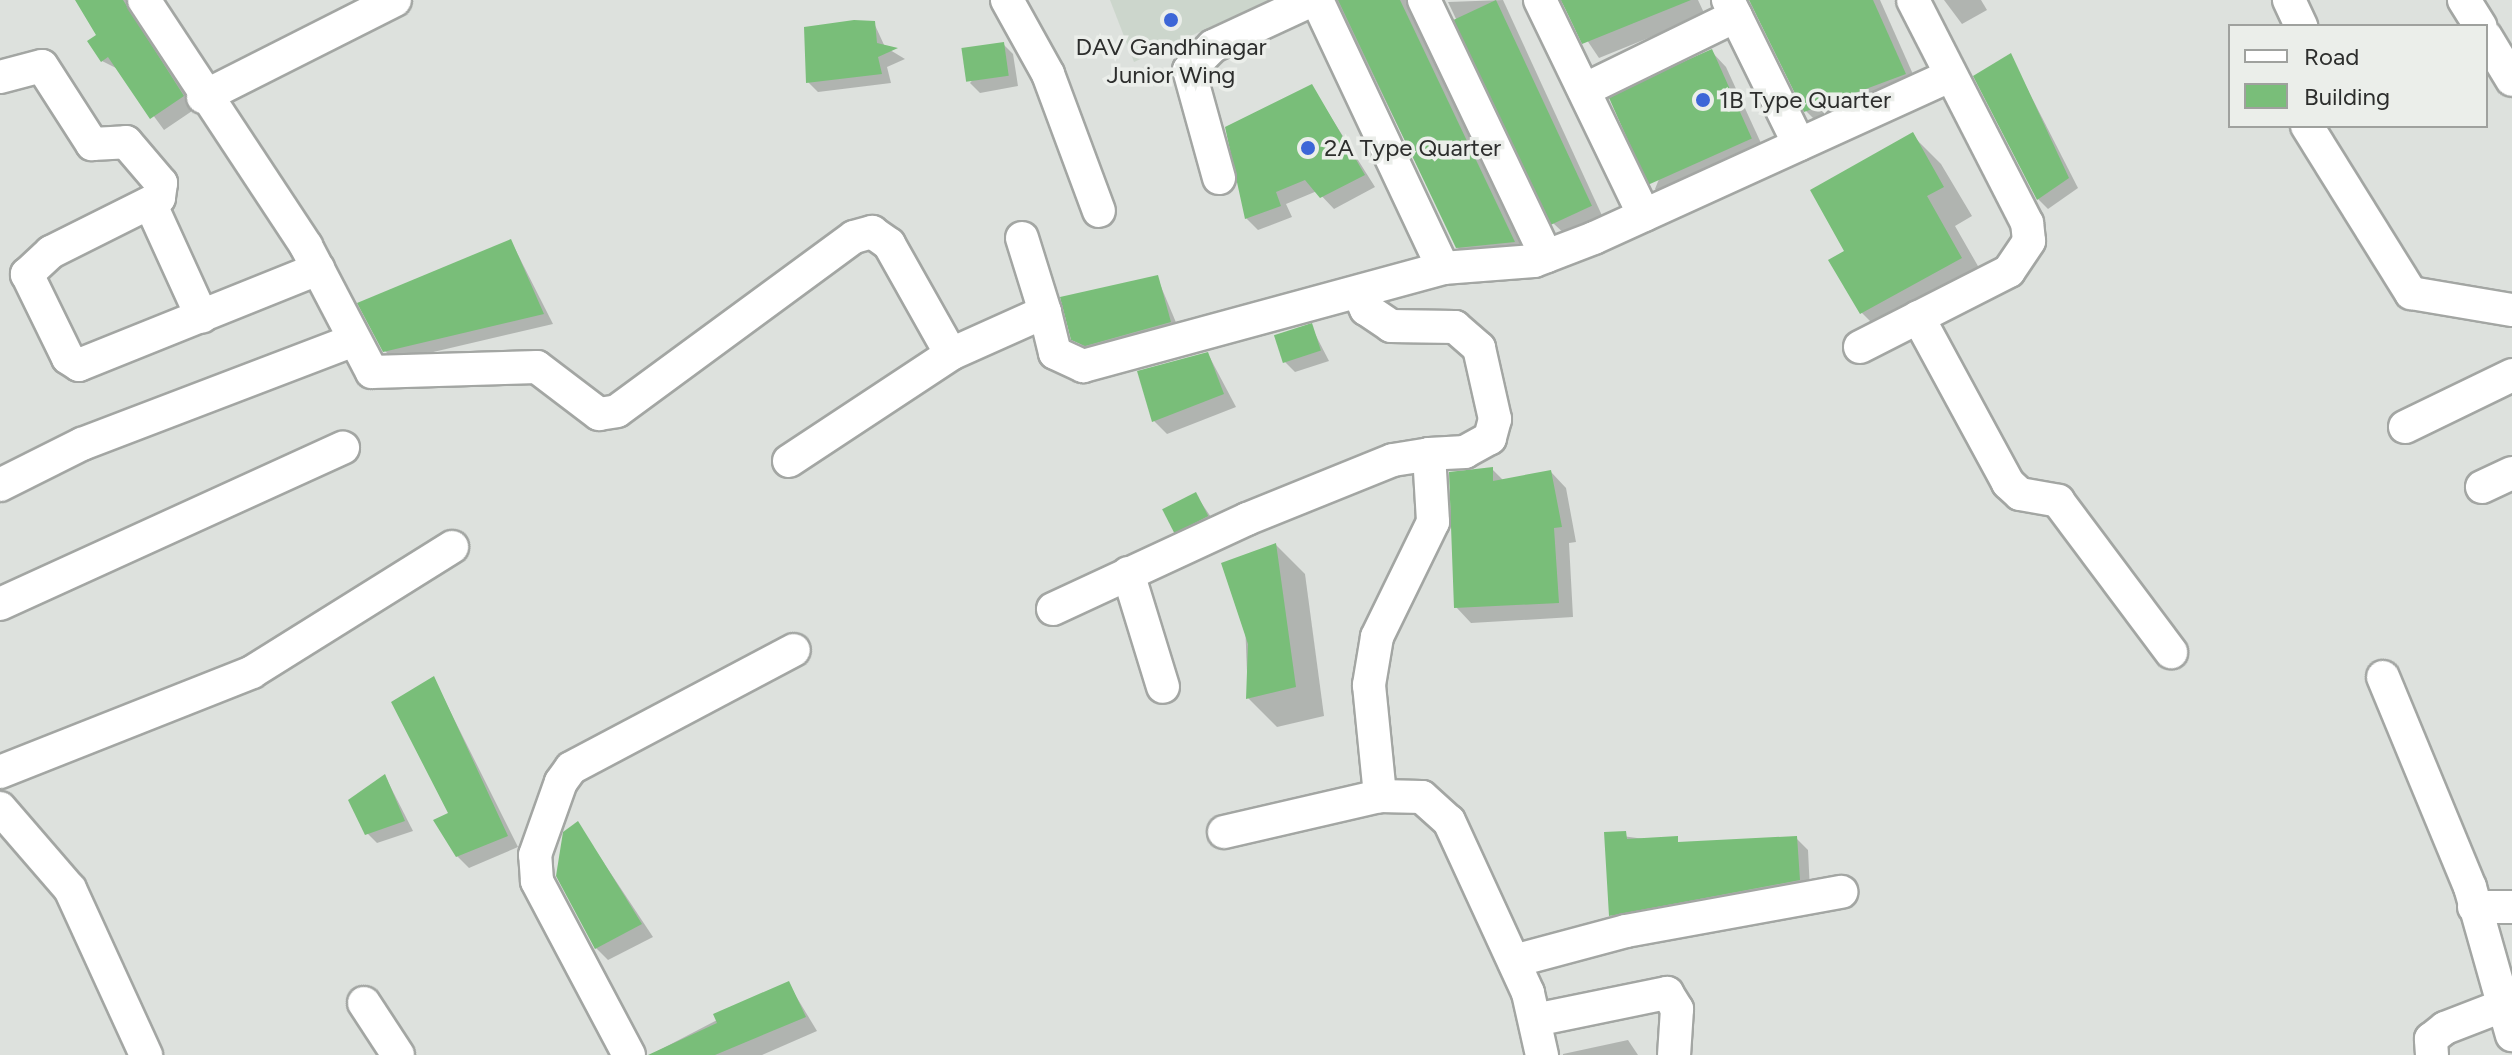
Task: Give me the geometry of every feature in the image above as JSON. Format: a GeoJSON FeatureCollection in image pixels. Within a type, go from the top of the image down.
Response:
{"type":"FeatureCollection","features":[{"type":"Feature","properties":{"kind":"street"},"geometry":{"type":"LineString","coordinates":[[144,0],[203,97],[318,269],[352,341],[372,372],[385,377],[537,367],[599,414],[617,411],[854,237],[872,232],[889,244],[951,354]]}},
{"type":"Feature","properties":{"kind":"street"},"geometry":{"type":"LineString","coordinates":[[203,97],[395,0]]}},
{"type":"Feature","properties":{"kind":"street"},"geometry":{"type":"LineString","coordinates":[[1007,0],[1048,74],[1099,211]]}},
{"type":"Feature","properties":{"kind":"street"},"geometry":{"type":"LineString","coordinates":[[1219,178],[1189,70],[1213,46],[1314,0],[1443,268]]}},
{"type":"Feature","properties":{"kind":"street"},"geometry":{"type":"LineString","coordinates":[[1540,0],[1644,215]]}},
{"type":"Feature","properties":{"kind":"street"},"geometry":{"type":"LineString","coordinates":[[1860,347],[2009,271],[2029,241],[2027,223],[1913,0]]}},
{"type":"Feature","properties":{"kind":"street"},"geometry":{"type":"LineString","coordinates":[[2289,0],[2300,24]]}},
{"type":"Feature","properties":{"kind":"street"},"geometry":{"type":"LineString","coordinates":[[2464,0],[2479,24]]}},
{"type":"Feature","properties":{"kind":"street"},"geometry":{"type":"LineString","coordinates":[[1431,2],[1546,256]]}},
{"type":"Feature","properties":{"kind":"street"},"geometry":{"type":"LineString","coordinates":[[1584,90],[1732,8],[1799,144]]}},
{"type":"Feature","properties":{"kind":"street"},"geometry":{"type":"LineString","coordinates":[[2488,40],[2512,80]]}},
{"type":"Feature","properties":{"kind":"street"},"geometry":{"type":"LineString","coordinates":[[0,77],[42,66],[92,144],[136,149],[161,183],[150,203],[36,261],[27,274],[29,289],[79,365],[318,269]]}},
{"type":"Feature","properties":{"kind":"street"},"geometry":{"type":"LineString","coordinates":[[1022,238],[1055,353],[1083,366],[1443,268],[1546,256],[1644,215],[1951,75]]}},
{"type":"Feature","properties":{"kind":"street"},"geometry":{"type":"LineString","coordinates":[[2308,128],[2411,293],[2512,310]]}},
{"type":"Feature","properties":{"kind":"street"},"geometry":{"type":"LineString","coordinates":[[150,203],[202,317]]}},
{"type":"Feature","properties":{"kind":"street"},"geometry":{"type":"LineString","coordinates":[[1053,609],[1128,573],[1393,460],[1473,450],[1490,438],[1495,419],[1479,348],[1455,327],[1391,326],[1366,309],[1358,292]]}},
{"type":"Feature","properties":{"kind":"street"},"geometry":{"type":"LineString","coordinates":[[789,461],[951,354],[1045,312]]}},
{"type":"Feature","properties":{"kind":"street"},"geometry":{"type":"LineString","coordinates":[[1918,317],[2008,483],[2020,494],[2058,501],[2171,652]]}},
{"type":"Feature","properties":{"kind":"street"},"geometry":{"type":"LineString","coordinates":[[0,485],[82,444],[352,341]]}},
{"type":"Feature","properties":{"kind":"street"},"geometry":{"type":"LineString","coordinates":[[2405,427],[2512,375]]}},
{"type":"Feature","properties":{"kind":"street"},"geometry":{"type":"LineString","coordinates":[[0,604],[343,448]]}},
{"type":"Feature","properties":{"kind":"street"},"geometry":{"type":"LineString","coordinates":[[1380,796],[1371,657],[1433,522],[1429,454]]}},
{"type":"Feature","properties":{"kind":"street"},"geometry":{"type":"LineString","coordinates":[[2482,487],[2512,473]]}},
{"type":"Feature","properties":{"kind":"street"},"geometry":{"type":"LineString","coordinates":[[0,772],[239,678],[452,547]]}},
{"type":"Feature","properties":{"kind":"street"},"geometry":{"type":"LineString","coordinates":[[1128,573],[1163,687]]}},
{"type":"Feature","properties":{"kind":"street"},"geometry":{"type":"LineString","coordinates":[[629,1055],[537,881],[535,855],[561,782],[571,768],[794,650]]}},
{"type":"Feature","properties":{"kind":"street"},"geometry":{"type":"LineString","coordinates":[[2383,677],[2474,907],[2507,1020],[2445,1028],[2431,1039],[2432,1055]]}},
{"type":"Feature","properties":{"kind":"street"},"geometry":{"type":"LineString","coordinates":[[1224,832],[1380,796],[1436,804],[1514,961],[1535,1020],[1542,1055]]}},
{"type":"Feature","properties":{"kind":"street"},"geometry":{"type":"LineString","coordinates":[[0,809],[70,889],[146,1055]]}},
{"type":"Feature","properties":{"kind":"street"},"geometry":{"type":"LineString","coordinates":[[1514,961],[1626,931],[1841,892]]}},
{"type":"Feature","properties":{"kind":"street"},"geometry":{"type":"LineString","coordinates":[[2474,907],[2512,907]]}},
{"type":"Feature","properties":{"kind":"street"},"geometry":{"type":"LineString","coordinates":[[1535,1020],[1667,993],[1677,1009],[1674,1055]]}},
{"type":"Feature","properties":{"kind":"street"},"geometry":{"type":"LineString","coordinates":[[364,1003],[398,1055]]}},
{"type":"Feature","properties":{"kind":"shaded area","name":"DAV Gandhinagar Junior Wing"},"geometry":{"type":"Polygon","coordinates":[[[1110,0],[1269,0],[1134,62],[1110,0]]]}},
{"type":"Feature","properties":{"kind":"building"},"geometry":{"type":"Polygon","coordinates":[[[75,0],[123,0],[184,96],[150,119],[108,57],[101,62],[87,41],[96,35],[75,0]]]}},
{"type":"Feature","properties":{"kind":"building"},"geometry":{"type":"Polygon","coordinates":[[[1338,0],[1400,0],[1515,242],[1456,248],[1338,0]]]}},
{"type":"Feature","properties":{"kind":"building"},"geometry":{"type":"Polygon","coordinates":[[[1496,0],[1592,206],[1547,227],[1451,21],[1496,0]]]}},
{"type":"Feature","properties":{"kind":"building"},"geometry":{"type":"Polygon","coordinates":[[[1561,0],[1691,0],[1582,44],[1561,0]]]}},
{"type":"Feature","properties":{"kind":"building"},"geometry":{"type":"Polygon","coordinates":[[[1749,0],[1873,0],[1906,74],[1804,112],[1749,0]]]}},
{"type":"Feature","properties":{"kind":"building"},"geometry":{"type":"Polygon","coordinates":[[[854,20],[875,21],[877,43],[898,48],[878,57],[882,74],[806,83],[804,27],[854,20]]]}},
{"type":"Feature","properties":{"kind":"building"},"geometry":{"type":"Polygon","coordinates":[[[1004,42],[1009,76],[966,82],[961,48],[1004,42]]]}},
{"type":"Feature","properties":{"kind":"building"},"geometry":{"type":"Polygon","coordinates":[[[1712,49],[1752,139],[1648,185],[1608,95],[1712,49]]]}},
{"type":"Feature","properties":{"kind":"building"},"geometry":{"type":"Polygon","coordinates":[[[2011,53],[2069,178],[2037,200],[1973,76],[2011,53]]]}},
{"type":"Feature","properties":{"kind":"building","name":"2A Type Quarter"},"geometry":{"type":"Polygon","coordinates":[[[1312,84],[1365,175],[1320,198],[1305,180],[1276,192],[1281,206],[1245,219],[1225,127],[1312,84]]]}},
{"type":"Feature","properties":{"kind":"building"},"geometry":{"type":"Polygon","coordinates":[[[1913,132],[1944,187],[1927,196],[1962,258],[1860,314],[1828,260],[1844,251],[1810,190],[1913,132]]]}},
{"type":"Feature","properties":{"kind":"building"},"geometry":{"type":"Polygon","coordinates":[[[511,239],[544,314],[383,352],[357,303],[511,239]]]}},
{"type":"Feature","properties":{"kind":"building"},"geometry":{"type":"Polygon","coordinates":[[[1158,275],[1171,322],[1085,346],[1071,340],[1060,297],[1158,275]]]}},
{"type":"Feature","properties":{"kind":"building"},"geometry":{"type":"Polygon","coordinates":[[[1312,323],[1321,351],[1283,363],[1274,335],[1312,323]]]}},
{"type":"Feature","properties":{"kind":"building"},"geometry":{"type":"Polygon","coordinates":[[[1208,352],[1224,394],[1152,422],[1137,371],[1208,352]]]}},
{"type":"Feature","properties":{"kind":"building"},"geometry":{"type":"Polygon","coordinates":[[[1493,467],[1493,481],[1551,470],[1562,527],[1554,528],[1559,603],[1454,608],[1449,472],[1493,467]]]}},
{"type":"Feature","properties":{"kind":"building"},"geometry":{"type":"Polygon","coordinates":[[[1196,492],[1208,516],[1174,533],[1162,509],[1196,492]]]}},
{"type":"Feature","properties":{"kind":"building"},"geometry":{"type":"Polygon","coordinates":[[[1276,543],[1296,687],[1246,699],[1248,644],[1221,563],[1276,543]]]}},
{"type":"Feature","properties":{"kind":"building"},"geometry":{"type":"Polygon","coordinates":[[[434,676],[508,836],[456,857],[433,820],[448,813],[391,702],[434,676]]]}},
{"type":"Feature","properties":{"kind":"building"},"geometry":{"type":"Polygon","coordinates":[[[385,774],[405,821],[365,835],[348,800],[385,774]]]}},
{"type":"Feature","properties":{"kind":"building"},"geometry":{"type":"Polygon","coordinates":[[[578,821],[642,924],[595,949],[556,876],[563,832],[578,821]]]}},
{"type":"Feature","properties":{"kind":"building"},"geometry":{"type":"Polygon","coordinates":[[[1626,831],[1627,839],[1678,836],[1678,842],[1797,836],[1800,880],[1609,916],[1604,832],[1626,831]]]}},
{"type":"Feature","properties":{"kind":"building"},"geometry":{"type":"Polygon","coordinates":[[[789,981],[806,1017],[715,1055],[648,1055],[717,1023],[713,1014],[789,981]]]}},
{"type":"Feature","properties":{"kind":"place","name":"DAV Gandhinagar Junior Wing"},"geometry":{"type":"Point","coordinates":[1171,20]}},
{"type":"Feature","properties":{"kind":"place","name":"1B Type Quarter"},"geometry":{"type":"Point","coordinates":[1703,100]}},
{"type":"Feature","properties":{"kind":"place","name":"2A Type Quarter"},"geometry":{"type":"Point","coordinates":[1308,148]}}]}
